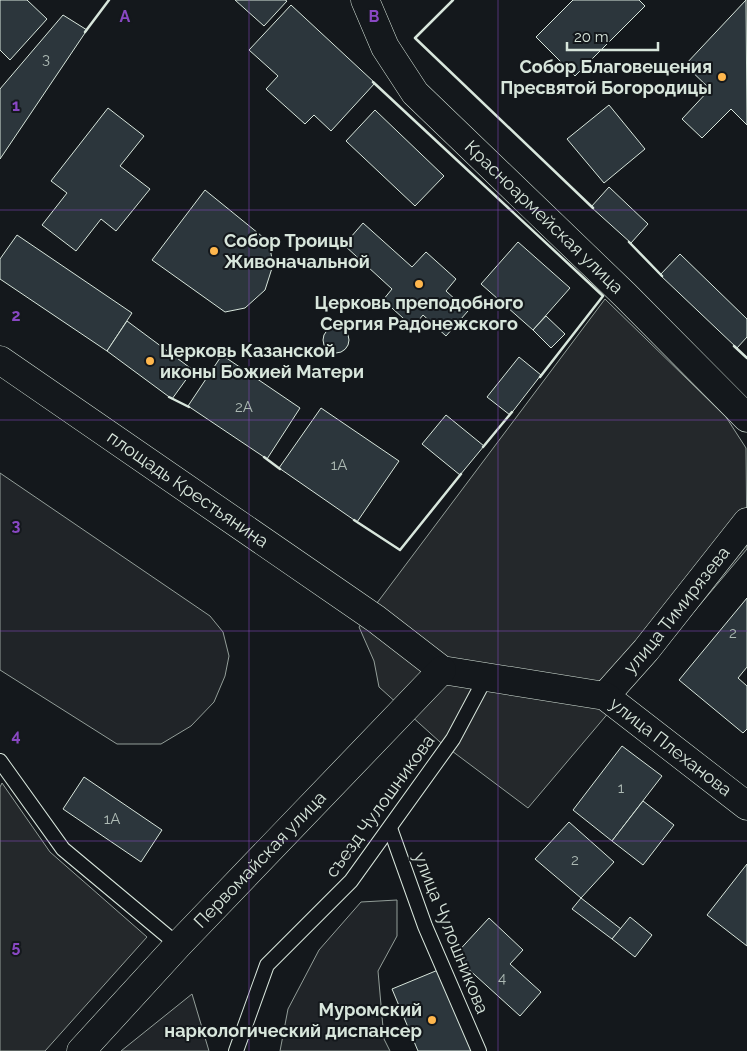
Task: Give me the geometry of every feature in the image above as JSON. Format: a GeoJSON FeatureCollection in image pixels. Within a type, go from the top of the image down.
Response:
{"type":"FeatureCollection","features":[{"type":"Feature","properties":{"kind":"street","name":"Красноармейская улица"},"geometry":{"type":"LineString","coordinates":[[365,0],[385,47],[415,93],[625,295],[747,418]]}},
{"type":"Feature","properties":{"kind":"street","name":"площадь Крестьянина"},"geometry":{"type":"LineString","coordinates":[[0,360],[376,619],[442,670]]}},
{"type":"Feature","properties":{"kind":"street","name":"улица Тимирязева"},"geometry":{"type":"LineString","coordinates":[[605,696],[646,650],[747,522]]}},
{"type":"Feature","properties":{"kind":"street","name":"улица Плеханова"},"geometry":{"type":"LineString","coordinates":[[442,670],[605,696],[747,806]]}},
{"type":"Feature","properties":{"kind":"street","name":"Первомайская улица"},"geometry":{"type":"LineString","coordinates":[[81,1051],[178,945],[442,670]]}},
{"type":"Feature","properties":{"kind":"lane","name":"съезд Чулошникова"},"geometry":{"type":"LineString","coordinates":[[236,1051],[267,965],[351,881],[453,739],[486,677]]}},
{"type":"Feature","properties":{"kind":"lane"},"geometry":{"type":"LineString","coordinates":[[0,762],[63,849],[178,945]]}},
{"type":"Feature","properties":{"kind":"lane","name":"улица Чулошникова"},"geometry":{"type":"LineString","coordinates":[[390,828],[424,926],[479,1051]]}},
{"type":"Feature","properties":{"kind":"shaded area"},"geometry":{"type":"Polygon","coordinates":[[[605,299],[726,417],[746,448],[747,549],[528,808],[440,742],[379,687],[374,661],[359,627],[605,299]]]}},
{"type":"Feature","properties":{"kind":"shaded area"},"geometry":{"type":"Polygon","coordinates":[[[0,473],[210,616],[223,632],[229,656],[225,676],[214,702],[191,726],[161,744],[117,744],[0,670],[0,473]]]}},
{"type":"Feature","properties":{"kind":"shaded area"},"geometry":{"type":"Polygon","coordinates":[[[2,783],[50,852],[147,937],[45,1051],[0,1051],[0,787],[2,783]]]}},
{"type":"Feature","properties":{"kind":"shaded area"},"geometry":{"type":"Polygon","coordinates":[[[397,900],[397,936],[378,971],[384,1039],[390,1051],[280,1051],[288,1009],[319,950],[361,902],[397,900]]]}},
{"type":"Feature","properties":{"kind":"shaded area"},"geometry":{"type":"Polygon","coordinates":[[[192,994],[209,1051],[121,1051],[192,994]]]}},
{"type":"Feature","properties":{"kind":"building"},"geometry":{"type":"Polygon","coordinates":[[[0,0],[27,0],[47,19],[10,60],[0,50],[0,0]]]}},
{"type":"Feature","properties":{"kind":"building"},"geometry":{"type":"Polygon","coordinates":[[[235,0],[285,0],[287,1],[264,26],[235,0]]]}},
{"type":"Feature","properties":{"kind":"building"},"geometry":{"type":"Polygon","coordinates":[[[573,0],[639,0],[645,6],[575,76],[536,37],[573,0]]]}},
{"type":"Feature","properties":{"kind":"building","name":"Собор Благовещения Пресвятой Богородицы"},"geometry":{"type":"Polygon","coordinates":[[[746,0],[747,125],[731,109],[702,138],[682,119],[710,89],[685,65],[746,0]]]}},
{"type":"Feature","properties":{"kind":"building"},"geometry":{"type":"Polygon","coordinates":[[[291,5],[375,83],[331,131],[314,115],[305,124],[266,89],[278,76],[249,50],[291,5]]]}},
{"type":"Feature","properties":{"kind":"building"},"geometry":{"type":"Polygon","coordinates":[[[63,15],[87,30],[0,159],[0,89],[63,15]]]}},
{"type":"Feature","properties":{"kind":"building"},"geometry":{"type":"Polygon","coordinates":[[[609,105],[645,149],[604,183],[567,139],[609,105]]]}},
{"type":"Feature","properties":{"kind":"building"},"geometry":{"type":"Polygon","coordinates":[[[108,108],[144,136],[120,166],[150,189],[116,231],[101,219],[76,251],[42,225],[67,193],[51,181],[108,108]]]}},
{"type":"Feature","properties":{"kind":"building"},"geometry":{"type":"Polygon","coordinates":[[[375,110],[444,176],[415,206],[346,141],[375,110]]]}},
{"type":"Feature","properties":{"kind":"building"},"geometry":{"type":"Polygon","coordinates":[[[609,187],[648,224],[631,243],[591,207],[609,187]]]}},
{"type":"Feature","properties":{"kind":"building","name":"Собор Троицы Живоначальной"},"geometry":{"type":"Polygon","coordinates":[[[205,190],[269,242],[273,265],[265,290],[245,308],[225,312],[152,260],[205,190]]]}},
{"type":"Feature","properties":{"kind":"building","name":"Церковь преподобного Сергия Радонежского"},"geometry":{"type":"Polygon","coordinates":[[[363,223],[412,267],[426,252],[456,279],[446,291],[468,311],[446,336],[423,315],[413,327],[383,300],[392,289],[344,245],[363,223]]]}},
{"type":"Feature","properties":{"kind":"building"},"geometry":{"type":"Polygon","coordinates":[[[17,235],[132,313],[107,351],[0,279],[0,259],[17,235]]]}},
{"type":"Feature","properties":{"kind":"building"},"geometry":{"type":"Polygon","coordinates":[[[518,242],[570,288],[533,330],[481,284],[518,242]]]}},
{"type":"Feature","properties":{"kind":"building"},"geometry":{"type":"Polygon","coordinates":[[[680,254],[747,319],[747,337],[737,348],[660,275],[680,254]]]}},
{"type":"Feature","properties":{"kind":"building"},"geometry":{"type":"Polygon","coordinates":[[[546,316],[565,334],[551,348],[533,330],[546,316]]]}},
{"type":"Feature","properties":{"kind":"building","name":"Церковь Казанской иконы Божией Матери"},"geometry":{"type":"Polygon","coordinates":[[[127,321],[193,370],[172,399],[107,351],[127,321]]]}},
{"type":"Feature","properties":{"kind":"building"},"geometry":{"type":"Polygon","coordinates":[[[336,327],[345,331],[349,340],[345,349],[336,353],[327,349],[323,340],[327,331],[336,327]]]}},
{"type":"Feature","properties":{"kind":"building"},"geometry":{"type":"Polygon","coordinates":[[[222,355],[300,408],[267,459],[188,406],[222,355]]]}},
{"type":"Feature","properties":{"kind":"building"},"geometry":{"type":"Polygon","coordinates":[[[519,357],[541,375],[510,415],[487,397],[519,357]]]}},
{"type":"Feature","properties":{"kind":"building"},"geometry":{"type":"Polygon","coordinates":[[[321,408],[399,461],[357,522],[279,468],[321,408]]]}},
{"type":"Feature","properties":{"kind":"building"},"geometry":{"type":"Polygon","coordinates":[[[446,415],[484,446],[460,475],[422,444],[446,415]]]}},
{"type":"Feature","properties":{"kind":"building"},"geometry":{"type":"Polygon","coordinates":[[[747,598],[747,667],[738,678],[747,686],[747,729],[743,733],[679,680],[747,598]]]}},
{"type":"Feature","properties":{"kind":"building"},"geometry":{"type":"Polygon","coordinates":[[[622,746],[662,776],[612,841],[573,810],[622,746]]]}},
{"type":"Feature","properties":{"kind":"building"},"geometry":{"type":"Polygon","coordinates":[[[84,777],[162,830],[141,862],[63,809],[84,777]]]}},
{"type":"Feature","properties":{"kind":"building"},"geometry":{"type":"Polygon","coordinates":[[[643,801],[674,825],[643,865],[612,841],[643,801]]]}},
{"type":"Feature","properties":{"kind":"building"},"geometry":{"type":"Polygon","coordinates":[[[569,822],[614,862],[581,898],[535,859],[569,822]]]}},
{"type":"Feature","properties":{"kind":"building"},"geometry":{"type":"Polygon","coordinates":[[[747,864],[747,946],[707,915],[747,864]]]}},
{"type":"Feature","properties":{"kind":"building"},"geometry":{"type":"Polygon","coordinates":[[[581,898],[621,929],[612,939],[572,909],[581,898]]]}},
{"type":"Feature","properties":{"kind":"building"},"geometry":{"type":"Polygon","coordinates":[[[630,917],[652,935],[635,957],[612,939],[630,917]]]}},
{"type":"Feature","properties":{"kind":"building"},"geometry":{"type":"Polygon","coordinates":[[[489,918],[523,950],[510,964],[541,992],[520,1016],[454,956],[489,918]]]}},
{"type":"Feature","properties":{"kind":"building","name":"Муромский наркологический диспансер"},"geometry":{"type":"Polygon","coordinates":[[[438,970],[472,1051],[418,1051],[392,989],[438,970]]]}},
{"type":"Feature","properties":{"kind":"wall"},"geometry":{"type":"LineString","coordinates":[[85,32],[109,0]]}},
{"type":"Feature","properties":{"kind":"wall"},"geometry":{"type":"LineString","coordinates":[[453,0],[415,38],[593,208]]}},
{"type":"Feature","properties":{"kind":"wall"},"geometry":{"type":"LineString","coordinates":[[373,82],[603,296],[540,377]]}},
{"type":"Feature","properties":{"kind":"wall"},"geometry":{"type":"LineString","coordinates":[[629,242],[662,276]]}},
{"type":"Feature","properties":{"kind":"wall"},"geometry":{"type":"LineString","coordinates":[[734,346],[747,358]]}},
{"type":"Feature","properties":{"kind":"wall"},"geometry":{"type":"LineString","coordinates":[[169,397],[189,407]]}},
{"type":"Feature","properties":{"kind":"wall"},"geometry":{"type":"LineString","coordinates":[[483,447],[512,412]]}},
{"type":"Feature","properties":{"kind":"wall"},"geometry":{"type":"LineString","coordinates":[[264,457],[280,469]]}},
{"type":"Feature","properties":{"kind":"wall"},"geometry":{"type":"LineString","coordinates":[[354,520],[400,550],[461,474]]}},
{"type":"Feature","properties":{"kind":"place","name":"Собор Благовещения Пресвятой Богородицы"},"geometry":{"type":"Point","coordinates":[722,77]}},
{"type":"Feature","properties":{"kind":"place","name":"Собор Троицы Живоначальной"},"geometry":{"type":"Point","coordinates":[214,251]}},
{"type":"Feature","properties":{"kind":"place","name":"Церковь преподобного Сергия Радонежского"},"geometry":{"type":"Point","coordinates":[419,284]}},
{"type":"Feature","properties":{"kind":"place","name":"Церковь Казанской иконы Божией Матери"},"geometry":{"type":"Point","coordinates":[150,361]}},
{"type":"Feature","properties":{"kind":"place","name":"Муромский наркологический диспансер"},"geometry":{"type":"Point","coordinates":[432,1020]}}]}
